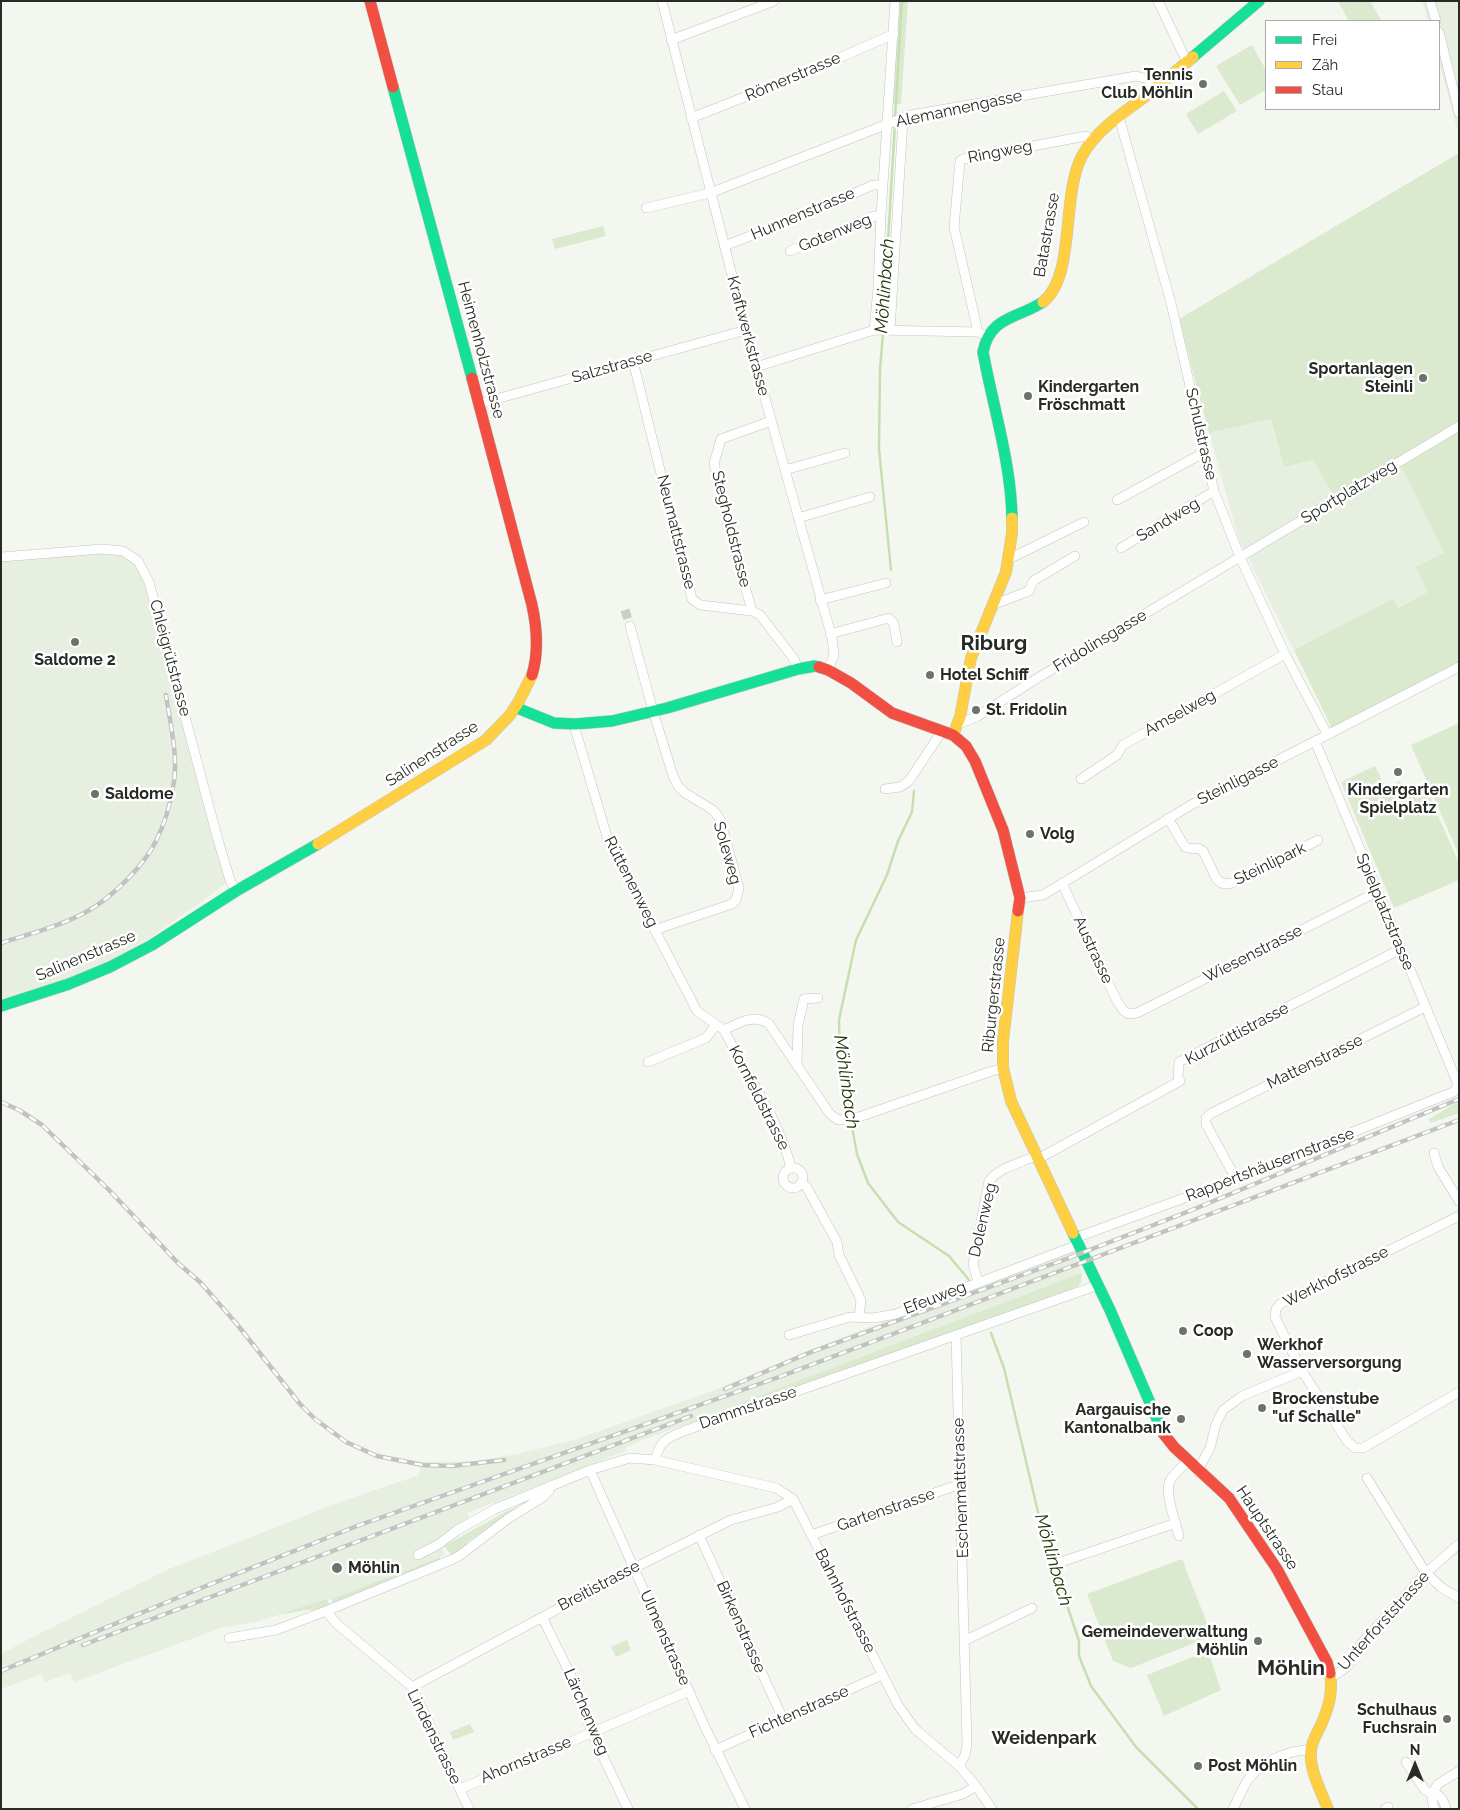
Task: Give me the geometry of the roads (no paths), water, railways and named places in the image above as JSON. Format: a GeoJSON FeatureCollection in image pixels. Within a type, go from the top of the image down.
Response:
{"type":"FeatureCollection","features":[{"type":"Feature","properties":{"kind":"street","name":"Heimenholzstrasse"},"geometry":{"type":"LineString","coordinates":[[370,1],[521,560],[536,622],[536,654],[529,684],[517,708]]}},
{"type":"Feature","properties":{"kind":"street","name":"Kraftwerkstrasse"},"geometry":{"type":"LineString","coordinates":[[662,1],[756,368],[830,634],[834,655],[828,670]]}},
{"type":"Feature","properties":{"kind":"street"},"geometry":{"type":"LineString","coordinates":[[671,40],[774,1]]}},
{"type":"Feature","properties":{"kind":"street"},"geometry":{"type":"LineString","coordinates":[[874,330],[895,1]]}},
{"type":"Feature","properties":{"kind":"street"},"geometry":{"type":"LineString","coordinates":[[1158,1],[1187,62]]}},
{"type":"Feature","properties":{"kind":"street","name":"Batastrasse"},"geometry":{"type":"LineString","coordinates":[[982,334],[1046,301],[1053,292],[1058,280],[1062,258],[1073,177],[1083,152],[1119,117],[1259,1]]}},
{"type":"Feature","properties":{"kind":"street"},"geometry":{"type":"LineString","coordinates":[[1430,1],[1436,20]]}},
{"type":"Feature","properties":{"kind":"street","name":"Römerstrasse"},"geometry":{"type":"LineString","coordinates":[[691,118],[786,81],[894,34]]}},
{"type":"Feature","properties":{"kind":"street"},"geometry":{"type":"LineString","coordinates":[[1440,36],[1459,113]]}},
{"type":"Feature","properties":{"kind":"street","name":"Alemannengasse"},"geometry":{"type":"LineString","coordinates":[[646,208],[710,192],[887,124],[903,120],[911,115],[1136,76],[1148,79],[1155,88]]}},
{"type":"Feature","properties":{"kind":"street","name":"Schulstrasse"},"geometry":{"type":"LineString","coordinates":[[1119,117],[1171,302],[1214,491],[1240,557],[1285,654],[1327,734]]}},
{"type":"Feature","properties":{"kind":"street"},"geometry":{"type":"LineString","coordinates":[[890,330],[903,120]]}},
{"type":"Feature","properties":{"kind":"street","name":"Ringweg"},"geometry":{"type":"LineString","coordinates":[[982,334],[954,227],[960,161],[1086,136],[1093,141]]}},
{"type":"Feature","properties":{"kind":"street","name":"Hunnenstrasse"},"geometry":{"type":"LineString","coordinates":[[724,246],[802,216],[873,185],[883,185]]}},
{"type":"Feature","properties":{"kind":"street","name":"Gotenweg"},"geometry":{"type":"LineString","coordinates":[[790,251],[871,217],[881,215]]}},
{"type":"Feature","properties":{"kind":"street","name":"Salzstrasse"},"geometry":{"type":"LineString","coordinates":[[478,404],[746,330]]}},
{"type":"Feature","properties":{"kind":"street"},"geometry":{"type":"LineString","coordinates":[[756,368],[874,330],[982,334],[983,352],[1004,449],[1011,505],[1009,560],[995,604],[969,662],[959,724],[948,733],[909,781],[900,787],[885,789]]}},
{"type":"Feature","properties":{"kind":"street","name":"Neumattstrasse"},"geometry":{"type":"LineString","coordinates":[[633,360],[692,599],[700,604],[752,611]]}},
{"type":"Feature","properties":{"kind":"street","name":"Stegholdstrasse"},"geometry":{"type":"LineString","coordinates":[[752,611],[728,526],[714,463],[721,439],[771,421]]}},
{"type":"Feature","properties":{"kind":"street","name":"Sportplatzweg"},"geometry":{"type":"LineString","coordinates":[[1240,557],[1459,426]]}},
{"type":"Feature","properties":{"kind":"street"},"geometry":{"type":"LineString","coordinates":[[1117,500],[1204,452]]}},
{"type":"Feature","properties":{"kind":"street"},"geometry":{"type":"LineString","coordinates":[[785,470],[845,453]]}},
{"type":"Feature","properties":{"kind":"street","name":"Sandweg"},"geometry":{"type":"LineString","coordinates":[[1121,548],[1214,491]]}},
{"type":"Feature","properties":{"kind":"street"},"geometry":{"type":"LineString","coordinates":[[798,518],[870,498]]}},
{"type":"Feature","properties":{"kind":"street"},"geometry":{"type":"LineString","coordinates":[[1009,560],[1084,522]]}},
{"type":"Feature","properties":{"kind":"street","name":"Chleigrütstrasse"},"geometry":{"type":"LineString","coordinates":[[1,557],[102,549],[123,551],[138,561],[149,582],[218,840],[230,880],[236,891]]}},
{"type":"Feature","properties":{"kind":"street"},"geometry":{"type":"LineString","coordinates":[[995,604],[1028,591],[1034,581],[1075,556]]}},
{"type":"Feature","properties":{"kind":"street","name":"Fridolinsgasse"},"geometry":{"type":"LineString","coordinates":[[959,724],[978,716],[1240,557]]}},
{"type":"Feature","properties":{"kind":"street"},"geometry":{"type":"LineString","coordinates":[[820,600],[886,583]]}},
{"type":"Feature","properties":{"kind":"street"},"geometry":{"type":"LineString","coordinates":[[752,611],[760,615],[764,620],[794,660],[798,669]]}},
{"type":"Feature","properties":{"kind":"street"},"geometry":{"type":"LineString","coordinates":[[830,634],[889,618],[894,624],[897,642]]}},
{"type":"Feature","properties":{"kind":"street","name":"Soleweg"},"geometry":{"type":"LineString","coordinates":[[630,626],[653,711],[678,786],[685,793],[712,810],[720,819],[739,888],[736,900],[732,904],[655,931]]}},
{"type":"Feature","properties":{"kind":"street","name":"Amselweg"},"geometry":{"type":"LineString","coordinates":[[1081,779],[1117,755],[1123,745],[1285,654]]}},
{"type":"Feature","properties":{"kind":"street"},"geometry":{"type":"LineString","coordinates":[[517,708],[554,723],[575,724],[612,721],[798,669],[815,666],[828,670],[851,683],[892,713],[948,733]]}},
{"type":"Feature","properties":{"kind":"street","name":"Steinligasse"},"geometry":{"type":"LineString","coordinates":[[1020,898],[1043,895],[1168,818],[1459,667]]}},
{"type":"Feature","properties":{"kind":"street","name":"Salinenstrasse"},"geometry":{"type":"LineString","coordinates":[[1,1006],[69,984],[110,967],[152,945],[236,891],[325,840],[486,740],[517,708]]}},
{"type":"Feature","properties":{"kind":"street","name":"Rüttenenweg"},"geometry":{"type":"LineString","coordinates":[[575,724],[608,840],[697,1011],[724,1030]]}},
{"type":"Feature","properties":{"kind":"street","name":"Riburgerstrasse"},"geometry":{"type":"LineString","coordinates":[[948,733],[960,740],[970,753],[987,789],[1003,830],[1020,898],[1004,1041],[1003,1068],[1011,1101],[1098,1285]]}},
{"type":"Feature","properties":{"kind":"street","name":"Spielplatzstrasse"},"geometry":{"type":"LineString","coordinates":[[1315,741],[1457,1082]]}},
{"type":"Feature","properties":{"kind":"street","name":"Steinlipark"},"geometry":{"type":"LineString","coordinates":[[1168,818],[1185,846],[1198,848],[1203,851],[1216,878],[1221,883],[1226,884],[1253,874],[1318,840]]}},
{"type":"Feature","properties":{"kind":"street","name":"Austrasse"},"geometry":{"type":"LineString","coordinates":[[1062,883],[1116,1001],[1129,1014]]}},
{"type":"Feature","properties":{"kind":"street","name":"Wiesenstrasse"},"geometry":{"type":"LineString","coordinates":[[1129,1014],[1137,1013],[1377,892]]}},
{"type":"Feature","properties":{"kind":"street","name":"Kurzrüttistrasse"},"geometry":{"type":"LineString","coordinates":[[1037,1158],[1180,1081],[1178,1078],[1179,1062],[1400,949]]}},
{"type":"Feature","properties":{"kind":"street"},"geometry":{"type":"LineString","coordinates":[[797,1064],[798,1025],[804,999],[818,998]]}},
{"type":"Feature","properties":{"kind":"street","name":"Mattenstrasse"},"geometry":{"type":"LineString","coordinates":[[1236,1179],[1206,1124],[1206,1118],[1210,1114],[1425,1007]]}},
{"type":"Feature","properties":{"kind":"street"},"geometry":{"type":"LineString","coordinates":[[724,1030],[750,1019],[764,1020],[769,1024],[830,1114],[838,1120],[852,1119],[1003,1068]]}},
{"type":"Feature","properties":{"kind":"street"},"geometry":{"type":"LineString","coordinates":[[648,1062],[706,1038],[716,1025]]}},
{"type":"Feature","properties":{"kind":"street","name":"Kornfeldstrasse"},"geometry":{"type":"LineString","coordinates":[[724,1030],[771,1116],[788,1155],[791,1168]]}},
{"type":"Feature","properties":{"kind":"street","name":"Rappertshäusernstrasse"},"geometry":{"type":"LineString","coordinates":[[1077,1241],[1453,1092],[1457,1082]]}},
{"type":"Feature","properties":{"kind":"street"},"geometry":{"type":"LineString","coordinates":[[1434,1153],[1438,1167],[1459,1200]]}},
{"type":"Feature","properties":{"kind":"street","name":"Dolenweg"},"geometry":{"type":"LineString","coordinates":[[978,1282],[973,1264],[989,1181],[994,1174],[1000,1171],[1037,1158]]}},
{"type":"Feature","properties":{"kind":"street","name":"Kornfeldstrasse"},"geometry":{"type":"LineString","coordinates":[[791,1168],[798,1169],[802,1174],[801,1183],[794,1188],[784,1182],[783,1176],[786,1170],[791,1168]]}},
{"type":"Feature","properties":{"kind":"street","name":"Kornfeldstrasse"},"geometry":{"type":"LineString","coordinates":[[801,1183],[806,1186],[838,1242],[839,1255],[861,1300],[859,1317]]}},
{"type":"Feature","properties":{"kind":"street","name":"Werkhofstrasse"},"geometry":{"type":"LineString","coordinates":[[1459,1216],[1280,1304],[1276,1309],[1275,1317],[1302,1371],[1347,1441],[1355,1448],[1364,1448],[1459,1392]]}},
{"type":"Feature","properties":{"kind":"street","name":"Efeuweg"},"geometry":{"type":"LineString","coordinates":[[789,1335],[850,1317],[873,1318],[896,1314],[1077,1241]]}},
{"type":"Feature","properties":{"kind":"street","name":"Dammstrasse"},"geometry":{"type":"LineString","coordinates":[[655,1460],[658,1448],[662,1442],[684,1431],[1098,1285]]}},
{"type":"Feature","properties":{"kind":"street","name":"Hauptstrasse"},"geometry":{"type":"LineString","coordinates":[[1098,1285],[1157,1423],[1174,1447],[1229,1498],[1277,1569],[1327,1662],[1332,1677],[1333,1695],[1311,1750]]}},
{"type":"Feature","properties":{"kind":"street","name":"Eschenmattstrasse"},"geometry":{"type":"LineString","coordinates":[[956,1335],[967,1745],[959,1766]]}},
{"type":"Feature","properties":{"kind":"street"},"geometry":{"type":"LineString","coordinates":[[1198,1468],[1210,1448],[1216,1424],[1222,1410],[1242,1396],[1302,1371]]}},
{"type":"Feature","properties":{"kind":"street"},"geometry":{"type":"LineString","coordinates":[[418,1555],[495,1509],[590,1470],[630,1458],[655,1460],[776,1488],[793,1499]]}},
{"type":"Feature","properties":{"kind":"street"},"geometry":{"type":"LineString","coordinates":[[1179,1536],[1170,1504],[1168,1485],[1170,1480],[1189,1460]]}},
{"type":"Feature","properties":{"kind":"street","name":"Ulmenstrasse"},"geometry":{"type":"LineString","coordinates":[[590,1470],[741,1807]]}},
{"type":"Feature","properties":{"kind":"street"},"geometry":{"type":"LineString","coordinates":[[1367,1478],[1426,1573],[1442,1588],[1459,1598]]}},
{"type":"Feature","properties":{"kind":"street","name":"Gartenstrasse"},"geometry":{"type":"LineString","coordinates":[[811,1535],[961,1484]]}},
{"type":"Feature","properties":{"kind":"street"},"geometry":{"type":"LineString","coordinates":[[229,1638],[276,1630],[459,1556],[509,1518],[543,1497],[549,1491],[550,1486]]}},
{"type":"Feature","properties":{"kind":"street","name":"Bahnhofstrasse"},"geometry":{"type":"LineString","coordinates":[[793,1499],[898,1705],[915,1729],[959,1766],[992,1809]]}},
{"type":"Feature","properties":{"kind":"street","name":"Breitistrasse"},"geometry":{"type":"LineString","coordinates":[[412,1687],[699,1535],[731,1520],[778,1507],[793,1499]]}},
{"type":"Feature","properties":{"kind":"street"},"geometry":{"type":"LineString","coordinates":[[1061,1562],[1176,1523]]}},
{"type":"Feature","properties":{"kind":"street","name":"Birkenstrasse"},"geometry":{"type":"LineString","coordinates":[[699,1535],[783,1720]]}},
{"type":"Feature","properties":{"kind":"street","name":"Unterforststrasse"},"geometry":{"type":"LineString","coordinates":[[1332,1677],[1347,1667],[1360,1645],[1426,1573],[1459,1544]]}},
{"type":"Feature","properties":{"kind":"street"},"geometry":{"type":"LineString","coordinates":[[964,1641],[1032,1608]]}},
{"type":"Feature","properties":{"kind":"street","name":"Lindenstrasse"},"geometry":{"type":"LineString","coordinates":[[326,1611],[337,1624],[412,1687],[469,1809]]}},
{"type":"Feature","properties":{"kind":"street","name":"Lärchenweg"},"geometry":{"type":"LineString","coordinates":[[542,1617],[572,1678],[592,1733],[628,1809]]}},
{"type":"Feature","properties":{"kind":"street","name":"Fichtenstrasse"},"geometry":{"type":"LineString","coordinates":[[715,1750],[882,1675]]}},
{"type":"Feature","properties":{"kind":"street","name":"Ahornstrasse"},"geometry":{"type":"LineString","coordinates":[[460,1788],[689,1691]]}},
{"type":"Feature","properties":{"kind":"street"},"geometry":{"type":"LineString","coordinates":[[1233,1809],[1251,1776],[1260,1767],[1294,1752],[1311,1750],[1317,1781],[1328,1809]]}},
{"type":"Feature","properties":{"kind":"street"},"geometry":{"type":"LineString","coordinates":[[1406,1762],[1425,1790],[1439,1795],[1444,1800],[1446,1809]]}},
{"type":"Feature","properties":{"kind":"street"},"geometry":{"type":"LineString","coordinates":[[1435,1809],[1432,1793],[1438,1784],[1459,1771]]}},
{"type":"Feature","properties":{"kind":"street"},"geometry":{"type":"LineString","coordinates":[[912,1809],[963,1794],[976,1786]]}},
{"type":"Feature","properties":{"kind":"waterway","name":"Möhlinbach"},"geometry":{"type":"LineString","coordinates":[[895,118],[902,1]]}},
{"type":"Feature","properties":{"kind":"waterway","name":"Möhlinbach"},"geometry":{"type":"LineString","coordinates":[[883,327],[895,123]]}},
{"type":"Feature","properties":{"kind":"waterway","name":"Möhlinbach"},"geometry":{"type":"LineString","coordinates":[[883,333],[880,369],[879,449],[891,570]]}},
{"type":"Feature","properties":{"kind":"waterway","name":"Möhlinbach"},"geometry":{"type":"LineString","coordinates":[[850,1116],[840,1060],[839,1020],[856,940],[887,875],[898,841],[912,812],[914,791]]}},
{"type":"Feature","properties":{"kind":"waterway","name":"Möhlinbach"},"geometry":{"type":"LineString","coordinates":[[851,1121],[857,1154],[868,1183],[898,1222],[949,1256],[969,1280]]}},
{"type":"Feature","properties":{"kind":"waterway","name":"Möhlinbach"},"geometry":{"type":"LineString","coordinates":[[991,1333],[1004,1368],[1043,1533],[1079,1641],[1079,1656],[1091,1686],[1136,1747],[1198,1809]]}},
{"type":"Feature","properties":{"kind":"tunnel"},"geometry":{"type":"LineString","coordinates":[[625,610],[630,626]]}},
{"type":"Feature","properties":{"kind":"railway"},"geometry":{"type":"LineString","coordinates":[[1,943],[56,925],[88,911],[107,898],[126,880],[151,851],[165,820],[174,782],[174,750],[166,695]]}},
{"type":"Feature","properties":{"kind":"railway"},"geometry":{"type":"LineString","coordinates":[[725,1389],[806,1354],[1069,1258],[1192,1210],[1459,1099]]}},
{"type":"Feature","properties":{"kind":"railway"},"geometry":{"type":"LineString","coordinates":[[1,1102],[19,1110],[42,1125],[108,1189],[179,1264],[200,1282],[236,1323],[300,1404],[315,1419],[346,1442],[377,1456],[423,1465],[452,1466],[504,1460]]}},
{"type":"Feature","properties":{"kind":"railway"},"geometry":{"type":"LineString","coordinates":[[1,1671],[357,1526],[779,1377],[1459,1120]]}},
{"type":"Feature","properties":{"kind":"railway"},"geometry":{"type":"LineString","coordinates":[[83,1645],[691,1416]]}},
{"type":"Feature","properties":{"kind":"place","name":"Tennis Club Möhlin"},"geometry":{"type":"Point","coordinates":[1203,84]}},
{"type":"Feature","properties":{"kind":"place","name":"Sportanlagen Steinli"},"geometry":{"type":"Point","coordinates":[1423,378]}},
{"type":"Feature","properties":{"kind":"place","name":"Kindergarten Fröschmatt"},"geometry":{"type":"Point","coordinates":[1028,396]}},
{"type":"Feature","properties":{"kind":"place","name":"Saldome 2"},"geometry":{"type":"Point","coordinates":[75,642]}},
{"type":"Feature","properties":{"kind":"place","name":"Hotel Schiff"},"geometry":{"type":"Point","coordinates":[930,675]}},
{"type":"Feature","properties":{"kind":"place","name":"St. Fridolin"},"geometry":{"type":"Point","coordinates":[976,710]}},
{"type":"Feature","properties":{"kind":"place","name":"Kindergarten Spielplatz"},"geometry":{"type":"Point","coordinates":[1398,772]}},
{"type":"Feature","properties":{"kind":"place","name":"Saldome"},"geometry":{"type":"Point","coordinates":[95,794]}},
{"type":"Feature","properties":{"kind":"place","name":"Volg"},"geometry":{"type":"Point","coordinates":[1030,834]}},
{"type":"Feature","properties":{"kind":"place","name":"Coop"},"geometry":{"type":"Point","coordinates":[1183,1331]}},
{"type":"Feature","properties":{"kind":"place","name":"Werkhof Wasserversorgung"},"geometry":{"type":"Point","coordinates":[1247,1354]}},
{"type":"Feature","properties":{"kind":"place","name":"Brockenstube \"uf Schalle\""},"geometry":{"type":"Point","coordinates":[1262,1408]}},
{"type":"Feature","properties":{"kind":"place","name":"Aargauische Kantonalbank"},"geometry":{"type":"Point","coordinates":[1181,1419]}},
{"type":"Feature","properties":{"kind":"place","name":"Möhlin"},"geometry":{"type":"Point","coordinates":[337,1568]}},
{"type":"Feature","properties":{"kind":"place","name":"Gemeindeverwaltung Möhlin"},"geometry":{"type":"Point","coordinates":[1258,1641]}},
{"type":"Feature","properties":{"kind":"place","name":"Schulhaus Fuchsrain"},"geometry":{"type":"Point","coordinates":[1447,1719]}},
{"type":"Feature","properties":{"kind":"place","name":"Post Möhlin"},"geometry":{"type":"Point","coordinates":[1198,1766]}},
{"type":"Feature","properties":{"kind":"district","name":"Riburg"},"geometry":{"type":"Point","coordinates":[994,644]}},
{"type":"Feature","properties":{"kind":"district","name":"Möhlin"},"geometry":{"type":"Point","coordinates":[1291,1669]}},
{"type":"Feature","properties":{"kind":"district","name":"Weidenpark"},"geometry":{"type":"Point","coordinates":[1044,1739]}}]}
